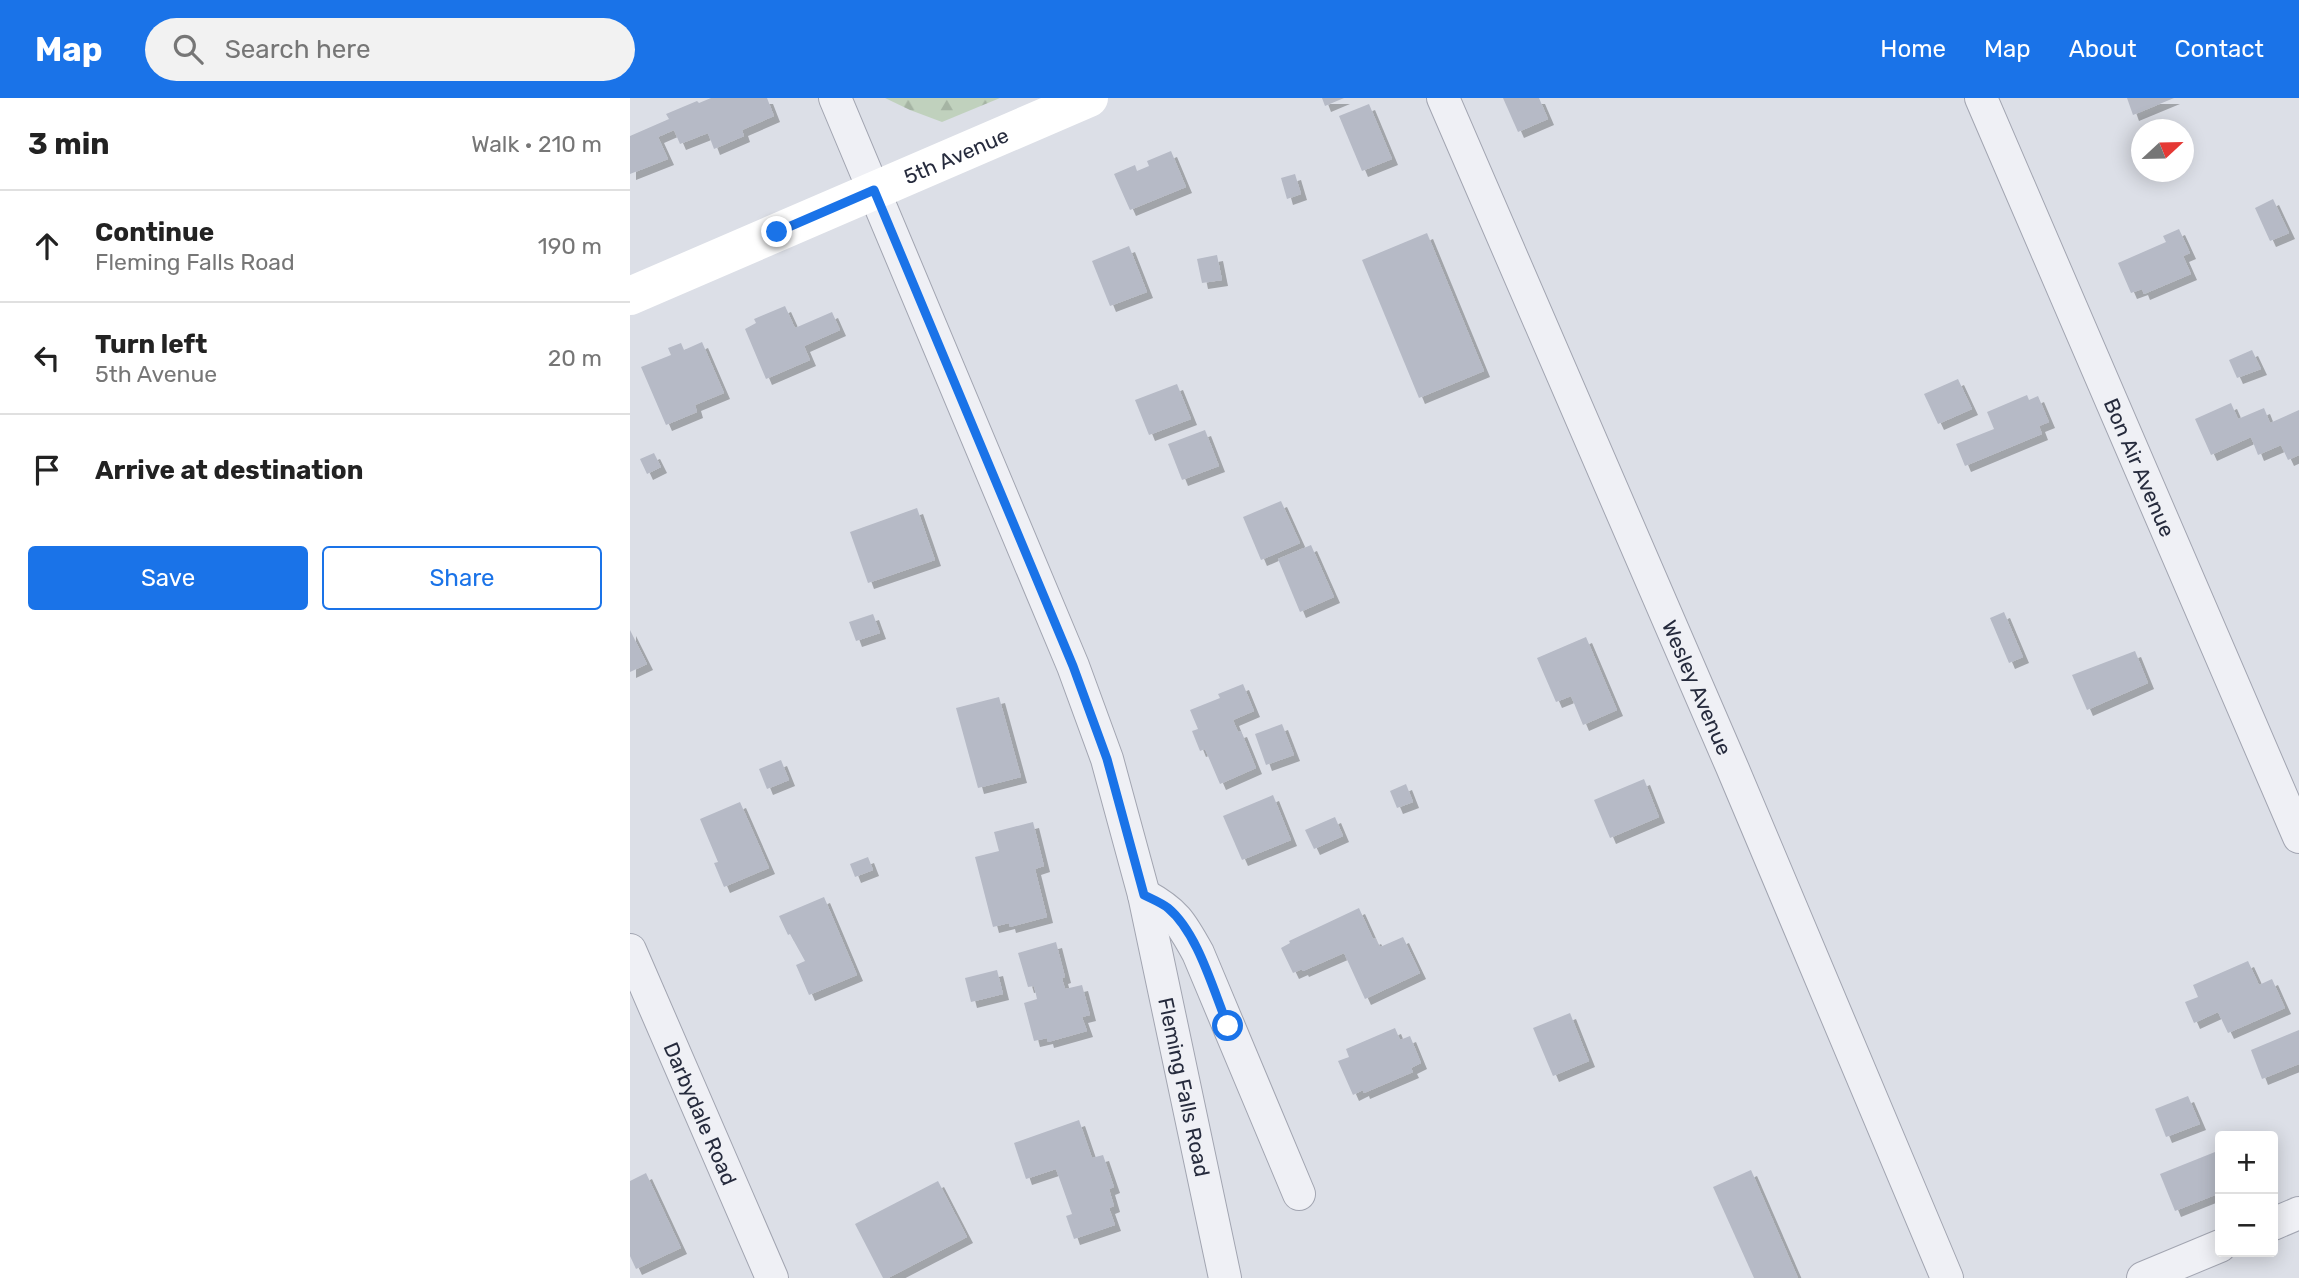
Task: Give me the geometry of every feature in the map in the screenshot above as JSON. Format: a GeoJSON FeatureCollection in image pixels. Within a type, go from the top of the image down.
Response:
{"type":"FeatureCollection","features":[{"type":"Feature","properties":{"kind":"street","name":"Fleming Falls Road"},"geometry":{"type":"LineString","coordinates":[[835,98],[1073,666],[1107,759],[1144,895],[1224,1278]]}},
{"type":"Feature","properties":{"kind":"street","name":"5th Avenue"},"geometry":{"type":"LineString","coordinates":[[630,296],[1089,98]]}},
{"type":"Feature","properties":{"kind":"street","name":"Wesley Avenue"},"geometry":{"type":"LineString","coordinates":[[1443,98],[1732,767],[1947,1278]]}},
{"type":"Feature","properties":{"kind":"street","name":"Bon Air Avenue"},"geometry":{"type":"LineString","coordinates":[[1981,98],[2299,837]]}},
{"type":"Feature","properties":{"kind":"street"},"geometry":{"type":"LineString","coordinates":[[1144,895],[1168,908],[1186,930],[1198,953],[1299,1194]]}},
{"type":"Feature","properties":{"kind":"street","name":"Darbydale Road"},"geometry":{"type":"LineString","coordinates":[[630,950],[772,1278]]}},
{"type":"Feature","properties":{"kind":"street"},"geometry":{"type":"LineString","coordinates":[[2278,1222],[2299,1213]]}},
{"type":"Feature","properties":{"kind":"street"},"geometry":{"type":"LineString","coordinates":[[2143,1278],[2215,1248]]}},
{"type":"Feature","properties":{"kind":"green space"},"geometry":{"type":"Polygon","coordinates":[[[885,98],[1000,98],[942,122],[885,98]]]}},
{"type":"Feature","properties":{"kind":"building"},"geometry":{"type":"Polygon","coordinates":[[[711,98],[767,98],[774,116],[742,130],[744,136],[714,149],[708,133],[680,144],[674,130],[658,137],[668,159],[630,174],[630,136],[669,119],[666,114],[711,98]]]}},
{"type":"Feature","properties":{"kind":"building"},"geometry":{"type":"Polygon","coordinates":[[[1322,98],[1344,98],[1325,106],[1322,98]]]}},
{"type":"Feature","properties":{"kind":"building"},"geometry":{"type":"Polygon","coordinates":[[[1503,98],[1539,98],[1548,119],[1518,132],[1503,98]]]}},
{"type":"Feature","properties":{"kind":"building"},"geometry":{"type":"Polygon","coordinates":[[[2127,98],[2174,98],[2133,115],[2127,98]]]}},
{"type":"Feature","properties":{"kind":"building"},"geometry":{"type":"Polygon","coordinates":[[[1369,104],[1392,159],[1362,171],[1339,116],[1369,104]]]}},
{"type":"Feature","properties":{"kind":"building"},"geometry":{"type":"Polygon","coordinates":[[[1171,151],[1186,187],[1130,210],[1114,174],[1135,165],[1137,171],[1149,166],[1147,161],[1171,151]]]}},
{"type":"Feature","properties":{"kind":"building"},"geometry":{"type":"Polygon","coordinates":[[[1295,174],[1301,194],[1287,199],[1281,178],[1295,174]]]}},
{"type":"Feature","properties":{"kind":"building"},"geometry":{"type":"Polygon","coordinates":[[[2273,199],[2289,233],[2270,241],[2255,208],[2273,199]]]}},
{"type":"Feature","properties":{"kind":"building"},"geometry":{"type":"Polygon","coordinates":[[[2179,229],[2190,253],[2183,256],[2191,274],[2144,294],[2142,289],[2131,293],[2118,263],[2166,242],[2163,236],[2179,229]]]}},
{"type":"Feature","properties":{"kind":"building"},"geometry":{"type":"Polygon","coordinates":[[[1427,233],[1484,371],[1419,398],[1362,260],[1427,233]]]}},
{"type":"Feature","properties":{"kind":"building"},"geometry":{"type":"Polygon","coordinates":[[[1129,246],[1147,292],[1110,306],[1092,261],[1129,246]]]}},
{"type":"Feature","properties":{"kind":"building"},"geometry":{"type":"Polygon","coordinates":[[[1217,255],[1222,280],[1202,283],[1197,259],[1217,255]]]}},
{"type":"Feature","properties":{"kind":"building"},"geometry":{"type":"Polygon","coordinates":[[[785,306],[795,328],[832,312],[840,330],[804,346],[810,360],[766,379],[745,329],[756,323],[754,319],[785,306]]]}},
{"type":"Feature","properties":{"kind":"building"},"geometry":{"type":"Polygon","coordinates":[[[702,342],[724,393],[695,405],[697,412],[666,425],[641,367],[671,355],[668,348],[681,343],[684,350],[702,342]]]}},
{"type":"Feature","properties":{"kind":"building"},"geometry":{"type":"Polygon","coordinates":[[[2252,350],[2261,369],[2237,378],[2229,360],[2252,350]]]}},
{"type":"Feature","properties":{"kind":"building"},"geometry":{"type":"Polygon","coordinates":[[[1958,379],[1972,409],[1938,424],[1924,394],[1958,379]]]}},
{"type":"Feature","properties":{"kind":"building"},"geometry":{"type":"Polygon","coordinates":[[[1177,384],[1191,419],[1149,435],[1135,400],[1177,384]]]}},
{"type":"Feature","properties":{"kind":"building"},"geometry":{"type":"Polygon","coordinates":[[[2027,395],[2029,400],[2038,396],[2049,422],[2039,426],[2042,434],[1965,466],[1956,444],[1994,429],[1987,412],[2027,395]]]}},
{"type":"Feature","properties":{"kind":"building"},"geometry":{"type":"Polygon","coordinates":[[[2231,403],[2238,419],[2264,408],[2270,423],[2299,410],[2299,455],[2288,460],[2281,445],[2258,455],[2251,437],[2211,455],[2195,419],[2231,403]]]}},
{"type":"Feature","properties":{"kind":"building"},"geometry":{"type":"Polygon","coordinates":[[[1205,430],[1219,466],[1182,480],[1168,444],[1205,430]]]}},
{"type":"Feature","properties":{"kind":"building"},"geometry":{"type":"Polygon","coordinates":[[[654,453],[661,467],[647,474],[640,459],[654,453]]]}},
{"type":"Feature","properties":{"kind":"building"},"geometry":{"type":"Polygon","coordinates":[[[1281,501],[1300,543],[1261,560],[1243,517],[1281,501]]]}},
{"type":"Feature","properties":{"kind":"building"},"geometry":{"type":"Polygon","coordinates":[[[917,508],[935,560],[868,583],[850,532],[917,508]]]}},
{"type":"Feature","properties":{"kind":"building"},"geometry":{"type":"Polygon","coordinates":[[[1311,545],[1334,597],[1300,612],[1278,559],[1311,545]]]}},
{"type":"Feature","properties":{"kind":"building"},"geometry":{"type":"Polygon","coordinates":[[[2004,612],[2023,657],[2009,663],[1990,618],[2004,612]]]}},
{"type":"Feature","properties":{"kind":"building"},"geometry":{"type":"Polygon","coordinates":[[[873,614],[880,633],[856,641],[849,622],[873,614]]]}},
{"type":"Feature","properties":{"kind":"building"},"geometry":{"type":"Polygon","coordinates":[[[630,630],[647,664],[630,672],[630,630]]]}},
{"type":"Feature","properties":{"kind":"building"},"geometry":{"type":"Polygon","coordinates":[[[1586,637],[1617,710],[1583,725],[1571,696],[1556,702],[1537,658],[1586,637]]]}},
{"type":"Feature","properties":{"kind":"building"},"geometry":{"type":"Polygon","coordinates":[[[2135,651],[2148,683],[2087,710],[2072,675],[2135,651]]]}},
{"type":"Feature","properties":{"kind":"building"},"geometry":{"type":"Polygon","coordinates":[[[1243,684],[1254,711],[1233,720],[1238,732],[1241,731],[1256,768],[1220,784],[1205,749],[1200,751],[1192,731],[1198,729],[1190,710],[1220,698],[1218,694],[1243,684]]]}},
{"type":"Feature","properties":{"kind":"building"},"geometry":{"type":"Polygon","coordinates":[[[999,697],[1021,777],[978,788],[956,708],[999,697]]]}},
{"type":"Feature","properties":{"kind":"building"},"geometry":{"type":"Polygon","coordinates":[[[1282,724],[1294,755],[1266,765],[1255,734],[1282,724]]]}},
{"type":"Feature","properties":{"kind":"building"},"geometry":{"type":"Polygon","coordinates":[[[781,760],[789,780],[767,789],[759,769],[781,760]]]}},
{"type":"Feature","properties":{"kind":"building"},"geometry":{"type":"Polygon","coordinates":[[[1644,779],[1659,817],[1610,838],[1594,800],[1644,779]]]}},
{"type":"Feature","properties":{"kind":"building"},"geometry":{"type":"Polygon","coordinates":[[[1406,784],[1413,802],[1397,808],[1390,791],[1406,784]]]}},
{"type":"Feature","properties":{"kind":"building"},"geometry":{"type":"Polygon","coordinates":[[[1273,795],[1291,840],[1242,860],[1223,816],[1273,795]]]}},
{"type":"Feature","properties":{"kind":"building"},"geometry":{"type":"Polygon","coordinates":[[[740,802],[769,868],[724,887],[714,863],[718,862],[700,819],[740,802]]]}},
{"type":"Feature","properties":{"kind":"building"},"geometry":{"type":"Polygon","coordinates":[[[1335,817],[1343,836],[1314,849],[1305,830],[1335,817]]]}},
{"type":"Feature","properties":{"kind":"building"},"geometry":{"type":"Polygon","coordinates":[[[1033,822],[1044,866],[1035,869],[1047,917],[1010,927],[1009,923],[993,927],[975,857],[999,851],[994,832],[1033,822]]]}},
{"type":"Feature","properties":{"kind":"building"},"geometry":{"type":"Polygon","coordinates":[[[868,857],[873,870],[855,877],[850,864],[868,857]]]}},
{"type":"Feature","properties":{"kind":"building"},"geometry":{"type":"Polygon","coordinates":[[[824,897],[857,975],[809,995],[796,965],[805,961],[779,916],[824,897]]]}},
{"type":"Feature","properties":{"kind":"building"},"geometry":{"type":"Polygon","coordinates":[[[1359,908],[1373,939],[1375,938],[1380,947],[1403,937],[1420,973],[1365,999],[1344,953],[1293,973],[1281,948],[1290,943],[1289,941],[1359,908]]]}},
{"type":"Feature","properties":{"kind":"building"},"geometry":{"type":"Polygon","coordinates":[[[1056,942],[1065,977],[1062,978],[1065,989],[1082,985],[1090,1015],[1082,1017],[1087,1031],[1048,1042],[1047,1038],[1034,1041],[1024,1003],[1037,999],[1034,986],[1028,987],[1018,953],[1056,942]]]}},
{"type":"Feature","properties":{"kind":"building"},"geometry":{"type":"Polygon","coordinates":[[[2248,961],[2259,985],[2272,979],[2285,1008],[2228,1033],[2218,1012],[2194,1023],[2185,1002],[2198,997],[2193,985],[2248,961]]]}},
{"type":"Feature","properties":{"kind":"building"},"geometry":{"type":"Polygon","coordinates":[[[997,970],[1003,994],[971,1002],[965,978],[997,970]]]}},
{"type":"Feature","properties":{"kind":"building"},"geometry":{"type":"Polygon","coordinates":[[[1570,1013],[1589,1061],[1553,1076],[1533,1028],[1570,1013]]]}},
{"type":"Feature","properties":{"kind":"building"},"geometry":{"type":"Polygon","coordinates":[[[1395,1028],[1400,1040],[1410,1036],[1421,1063],[1411,1068],[1413,1072],[1353,1095],[1338,1061],[1349,1057],[1346,1049],[1395,1028]]]}},
{"type":"Feature","properties":{"kind":"building"},"geometry":{"type":"Polygon","coordinates":[[[2299,1030],[2299,1064],[2262,1079],[2251,1050],[2299,1030]]]}},
{"type":"Feature","properties":{"kind":"building"},"geometry":{"type":"Polygon","coordinates":[[[2188,1096],[2200,1124],[2166,1137],[2155,1109],[2188,1096]]]}},
{"type":"Feature","properties":{"kind":"building"},"geometry":{"type":"Polygon","coordinates":[[[1079,1120],[1092,1158],[1103,1155],[1114,1187],[1109,1189],[1114,1206],[1109,1208],[1115,1225],[1074,1239],[1066,1216],[1072,1214],[1056,1169],[1026,1179],[1014,1143],[1079,1120]]]}},
{"type":"Feature","properties":{"kind":"building"},"geometry":{"type":"Polygon","coordinates":[[[2215,1152],[2215,1195],[2175,1211],[2160,1174],[2215,1152]]]}},
{"type":"Feature","properties":{"kind":"building"},"geometry":{"type":"Polygon","coordinates":[[[1751,1170],[1798,1278],[1754,1278],[1713,1187],[1751,1170]]]}},
{"type":"Feature","properties":{"kind":"building"},"geometry":{"type":"Polygon","coordinates":[[[646,1173],[681,1248],[636,1269],[630,1256],[630,1181],[646,1173]]]}},
{"type":"Feature","properties":{"kind":"building"},"geometry":{"type":"Polygon","coordinates":[[[938,1181],[967,1237],[888,1278],[883,1278],[855,1224],[938,1181]]]}},
{"type":"Feature","properties":{"kind":"route"},"geometry":{"type":"LineString","coordinates":[[777,232],[874,190],[1073,666],[1107,759],[1144,895],[1168,908],[1186,930],[1228,1026]]}}]}
